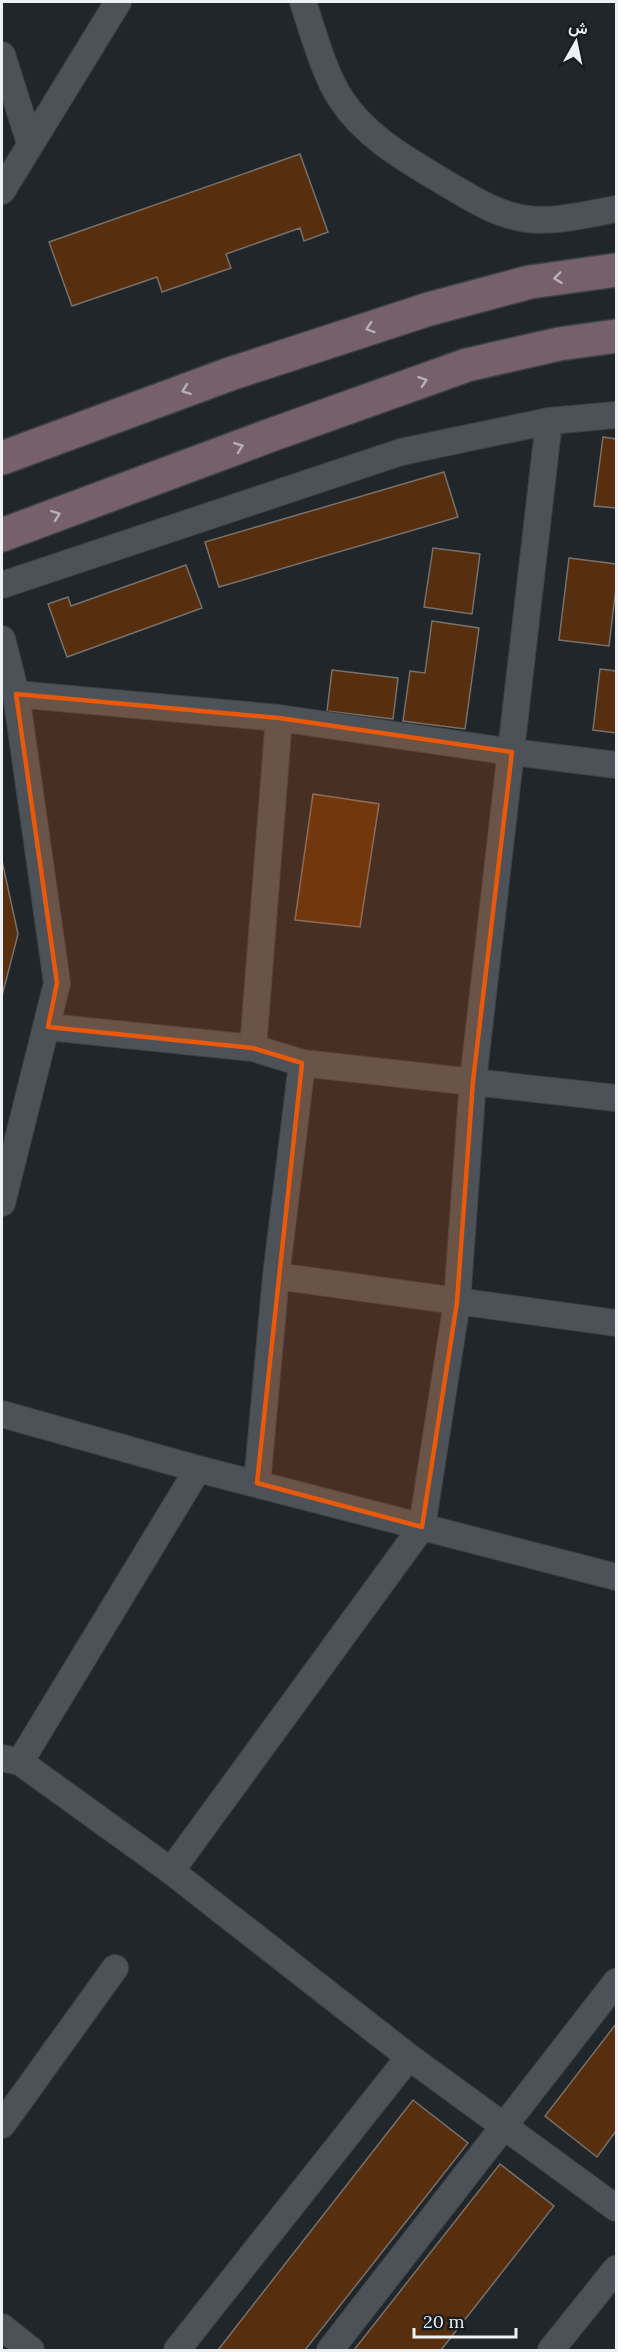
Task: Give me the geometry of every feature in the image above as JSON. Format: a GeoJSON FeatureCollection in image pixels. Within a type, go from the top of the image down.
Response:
{"type":"FeatureCollection","features":[{"type":"Feature","properties":{"kind":"main road"},"geometry":{"type":"LineString","coordinates":[[2,458],[230,374],[429,309],[530,282],[616,270]]}},
{"type":"Feature","properties":{"kind":"main road"},"geometry":{"type":"LineString","coordinates":[[2,535],[271,435],[467,366],[559,344],[616,336]]}},
{"type":"Feature","properties":{"kind":"street"},"geometry":{"type":"LineString","coordinates":[[2,190],[118,2]]}},
{"type":"Feature","properties":{"kind":"street"},"geometry":{"type":"LineString","coordinates":[[303,2],[320,52],[340,98],[362,125],[400,156],[488,207],[523,219],[568,218],[616,209]]}},
{"type":"Feature","properties":{"kind":"street"},"geometry":{"type":"LineString","coordinates":[[2,55],[30,143]]}},
{"type":"Feature","properties":{"kind":"street"},"geometry":{"type":"LineString","coordinates":[[2,585],[401,452],[549,421],[616,414]]}},
{"type":"Feature","properties":{"kind":"street"},"geometry":{"type":"LineString","coordinates":[[171,1871],[422,1527],[458,1302],[473,1081],[549,421]]}},
{"type":"Feature","properties":{"kind":"street"},"geometry":{"type":"LineString","coordinates":[[2,639],[16,694],[57,983],[48,1027],[2,1203]]}},
{"type":"Feature","properties":{"kind":"street"},"geometry":{"type":"LineString","coordinates":[[16,694],[279,718],[616,765]]}},
{"type":"Feature","properties":{"kind":"street"},"geometry":{"type":"LineString","coordinates":[[253,1048],[279,718]]}},
{"type":"Feature","properties":{"kind":"street"},"geometry":{"type":"LineString","coordinates":[[48,1027],[253,1048],[302,1063],[616,1098]]}},
{"type":"Feature","properties":{"kind":"street"},"geometry":{"type":"LineString","coordinates":[[257,1483],[276,1276],[302,1063]]}},
{"type":"Feature","properties":{"kind":"street"},"geometry":{"type":"LineString","coordinates":[[276,1276],[616,1323]]}},
{"type":"Feature","properties":{"kind":"street"},"geometry":{"type":"LineString","coordinates":[[2,1414],[198,1469],[616,1577]]}},
{"type":"Feature","properties":{"kind":"street"},"geometry":{"type":"LineString","coordinates":[[198,1469],[11,1760],[171,1871],[409,2057],[616,2208]]}},
{"type":"Feature","properties":{"kind":"street"},"geometry":{"type":"LineString","coordinates":[[2,2124],[115,1968]]}},
{"type":"Feature","properties":{"kind":"street"},"geometry":{"type":"LineString","coordinates":[[330,2350],[616,1982]]}},
{"type":"Feature","properties":{"kind":"street"},"geometry":{"type":"LineString","coordinates":[[177,2350],[409,2057]]}},
{"type":"Feature","properties":{"kind":"street"},"geometry":{"type":"LineString","coordinates":[[551,2350],[616,2270]]}},
{"type":"Feature","properties":{"kind":"street"},"geometry":{"type":"LineString","coordinates":[[2,2327],[31,2350]]}},
{"type":"Feature","properties":{"kind":"highlighted area"},"geometry":{"type":"Polygon","coordinates":[[[16,694],[279,718],[512,752],[473,1081],[457,1302],[422,1527],[257,1483],[302,1063],[253,1048],[48,1027],[57,983],[16,694]]]}},
{"type":"Feature","properties":{"kind":"building"},"geometry":{"type":"Polygon","coordinates":[[[300,154],[328,232],[304,241],[300,228],[226,254],[231,268],[162,292],[157,277],[72,306],[49,242],[300,154]]]}},
{"type":"Feature","properties":{"kind":"building"},"geometry":{"type":"Polygon","coordinates":[[[603,437],[616,439],[616,508],[594,506],[603,437]]]}},
{"type":"Feature","properties":{"kind":"building"},"geometry":{"type":"Polygon","coordinates":[[[444,472],[458,517],[219,587],[205,542],[444,472]]]}},
{"type":"Feature","properties":{"kind":"building"},"geometry":{"type":"Polygon","coordinates":[[[433,548],[480,554],[472,614],[424,607],[433,548]]]}},
{"type":"Feature","properties":{"kind":"building"},"geometry":{"type":"Polygon","coordinates":[[[569,558],[616,564],[616,588],[609,646],[559,640],[569,558]]]}},
{"type":"Feature","properties":{"kind":"building"},"geometry":{"type":"Polygon","coordinates":[[[186,565],[202,608],[67,657],[48,604],[68,597],[71,606],[186,565]]]}},
{"type":"Feature","properties":{"kind":"building"},"geometry":{"type":"Polygon","coordinates":[[[432,621],[479,628],[465,729],[403,721],[410,671],[425,673],[432,621]]]}},
{"type":"Feature","properties":{"kind":"building"},"geometry":{"type":"Polygon","coordinates":[[[600,669],[616,671],[616,733],[593,730],[600,669]]]}},
{"type":"Feature","properties":{"kind":"building"},"geometry":{"type":"Polygon","coordinates":[[[332,670],[398,678],[393,719],[327,711],[332,670]]]}},
{"type":"Feature","properties":{"kind":"building"},"geometry":{"type":"Polygon","coordinates":[[[313,794],[379,804],[360,927],[295,920],[313,794]]]}},
{"type":"Feature","properties":{"kind":"building"},"geometry":{"type":"Polygon","coordinates":[[[2,861],[18,934],[2,996],[2,861]]]}},
{"type":"Feature","properties":{"kind":"building"},"geometry":{"type":"Polygon","coordinates":[[[616,2024],[616,2131],[597,2157],[545,2116],[616,2024]]]}},
{"type":"Feature","properties":{"kind":"building"},"geometry":{"type":"Polygon","coordinates":[[[413,2100],[468,2143],[305,2350],[218,2350],[413,2100]]]}},
{"type":"Feature","properties":{"kind":"building"},"geometry":{"type":"Polygon","coordinates":[[[500,2164],[554,2206],[441,2350],[354,2350],[500,2164]]]}}]}
